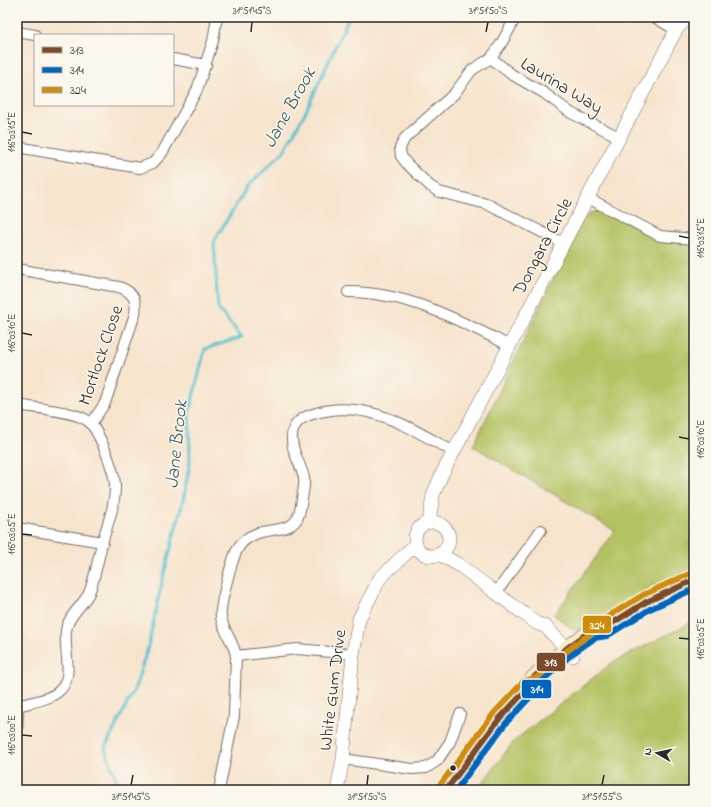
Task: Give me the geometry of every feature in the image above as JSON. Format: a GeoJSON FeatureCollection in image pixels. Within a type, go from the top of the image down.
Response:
{"type":"FeatureCollection","features":[{"type":"Feature","properties":{"kind":"main road"},"geometry":{"type":"LineString","coordinates":[[446,790],[482,740],[529,687],[540,686],[567,655],[597,639],[603,628],[646,602],[694,580]]}},
{"type":"Feature","properties":{"kind":"street"},"geometry":{"type":"LineString","coordinates":[[17,147],[140,168],[153,163],[162,153],[197,90],[213,41],[217,17]]}},
{"type":"Feature","properties":{"kind":"street"},"geometry":{"type":"LineString","coordinates":[[516,17],[501,44],[491,58],[472,70],[454,94],[405,138],[400,148],[401,156],[406,164],[430,186],[439,192],[487,204],[564,243]]}},
{"type":"Feature","properties":{"kind":"street"},"geometry":{"type":"LineString","coordinates":[[654,17],[676,30]]}},
{"type":"Feature","properties":{"kind":"street","name":"Dongara Circle"},"geometry":{"type":"LineString","coordinates":[[435,523],[433,495],[454,452],[676,30],[687,17]]}},
{"type":"Feature","properties":{"kind":"street"},"geometry":{"type":"LineString","coordinates":[[17,32],[34,35]]}},
{"type":"Feature","properties":{"kind":"street","name":"Laurina Way"},"geometry":{"type":"LineString","coordinates":[[491,58],[511,74],[540,90],[571,113],[619,137]]}},
{"type":"Feature","properties":{"kind":"street"},"geometry":{"type":"LineString","coordinates":[[174,59],[206,65]]}},
{"type":"Feature","properties":{"kind":"street"},"geometry":{"type":"LineString","coordinates":[[588,198],[660,236],[694,239]]}},
{"type":"Feature","properties":{"kind":"street","name":"Mortlock Close"},"geometry":{"type":"LineString","coordinates":[[17,269],[119,287],[127,290],[133,296],[136,304],[135,314],[105,403],[91,424]]}},
{"type":"Feature","properties":{"kind":"street"},"geometry":{"type":"LineString","coordinates":[[348,292],[382,294],[432,309],[446,314],[510,346]]}},
{"type":"Feature","properties":{"kind":"street"},"geometry":{"type":"LineString","coordinates":[[17,405],[74,415],[87,420],[98,436],[115,484],[114,500],[88,593],[67,625],[67,670],[64,685],[54,695],[17,705],[17,733]]}},
{"type":"Feature","properties":{"kind":"street"},"geometry":{"type":"LineString","coordinates":[[219,790],[234,716],[236,656],[220,616],[234,558],[238,549],[250,536],[290,526],[296,521],[300,514],[304,478],[292,437],[298,421],[305,416],[326,410],[339,408],[367,410],[392,419],[454,452]]}},
{"type":"Feature","properties":{"kind":"street"},"geometry":{"type":"LineString","coordinates":[[435,523],[448,533],[449,540],[443,552],[428,556],[419,548],[418,530],[423,524],[435,523]]}},
{"type":"Feature","properties":{"kind":"street"},"geometry":{"type":"LineString","coordinates":[[17,528],[103,542]]}},
{"type":"Feature","properties":{"kind":"street"},"geometry":{"type":"LineString","coordinates":[[496,593],[542,530]]}},
{"type":"Feature","properties":{"kind":"street","name":"White Gum Drive"},"geometry":{"type":"LineString","coordinates":[[337,790],[343,758],[353,654],[359,619],[380,578],[400,558],[419,548]]}},
{"type":"Feature","properties":{"kind":"street"},"geometry":{"type":"LineString","coordinates":[[443,552],[536,623],[543,635],[567,655]]}},
{"type":"Feature","properties":{"kind":"street"},"geometry":{"type":"LineString","coordinates":[[236,656],[297,649],[353,654]]}},
{"type":"Feature","properties":{"kind":"street"},"geometry":{"type":"LineString","coordinates":[[343,758],[412,769],[426,768],[437,761],[450,742],[460,714]]}},
{"type":"Feature","properties":{"kind":"green space"},"geometry":{"type":"Polygon","coordinates":[[[604,211],[664,241],[694,243],[694,568],[653,586],[578,630],[573,629],[554,615],[615,531],[473,446],[581,221],[590,213],[604,211]]]}},
{"type":"Feature","properties":{"kind":"green space"},"geometry":{"type":"Polygon","coordinates":[[[694,621],[694,790],[477,790],[514,741],[613,662],[694,621]]]}},
{"type":"Feature","properties":{"kind":"waterway","name":"Jane Brook"},"geometry":{"type":"LineString","coordinates":[[120,790],[105,748],[135,688],[148,647],[162,582],[183,501],[190,462],[189,414],[205,349],[242,337],[218,309],[214,241],[247,187],[284,151],[306,111],[349,17]]}},
{"type":"Feature","properties":{"kind":"transit line","name":"324"},"geometry":{"type":"LineString","coordinates":[[440,785],[494,713],[524,681],[536,678],[560,656],[591,633],[599,622],[643,595],[691,573]]}},
{"type":"Feature","properties":{"kind":"transit line","name":"313"},"geometry":{"type":"LineString","coordinates":[[446,790],[500,718],[529,687],[533,678],[567,648],[592,630],[603,629],[646,602],[694,580]]}},
{"type":"Feature","properties":{"kind":"transit line","name":"314"},"geometry":{"type":"LineString","coordinates":[[456,790],[506,723],[535,692],[540,683],[572,654],[595,638],[607,636],[650,609],[694,589]]}}]}
